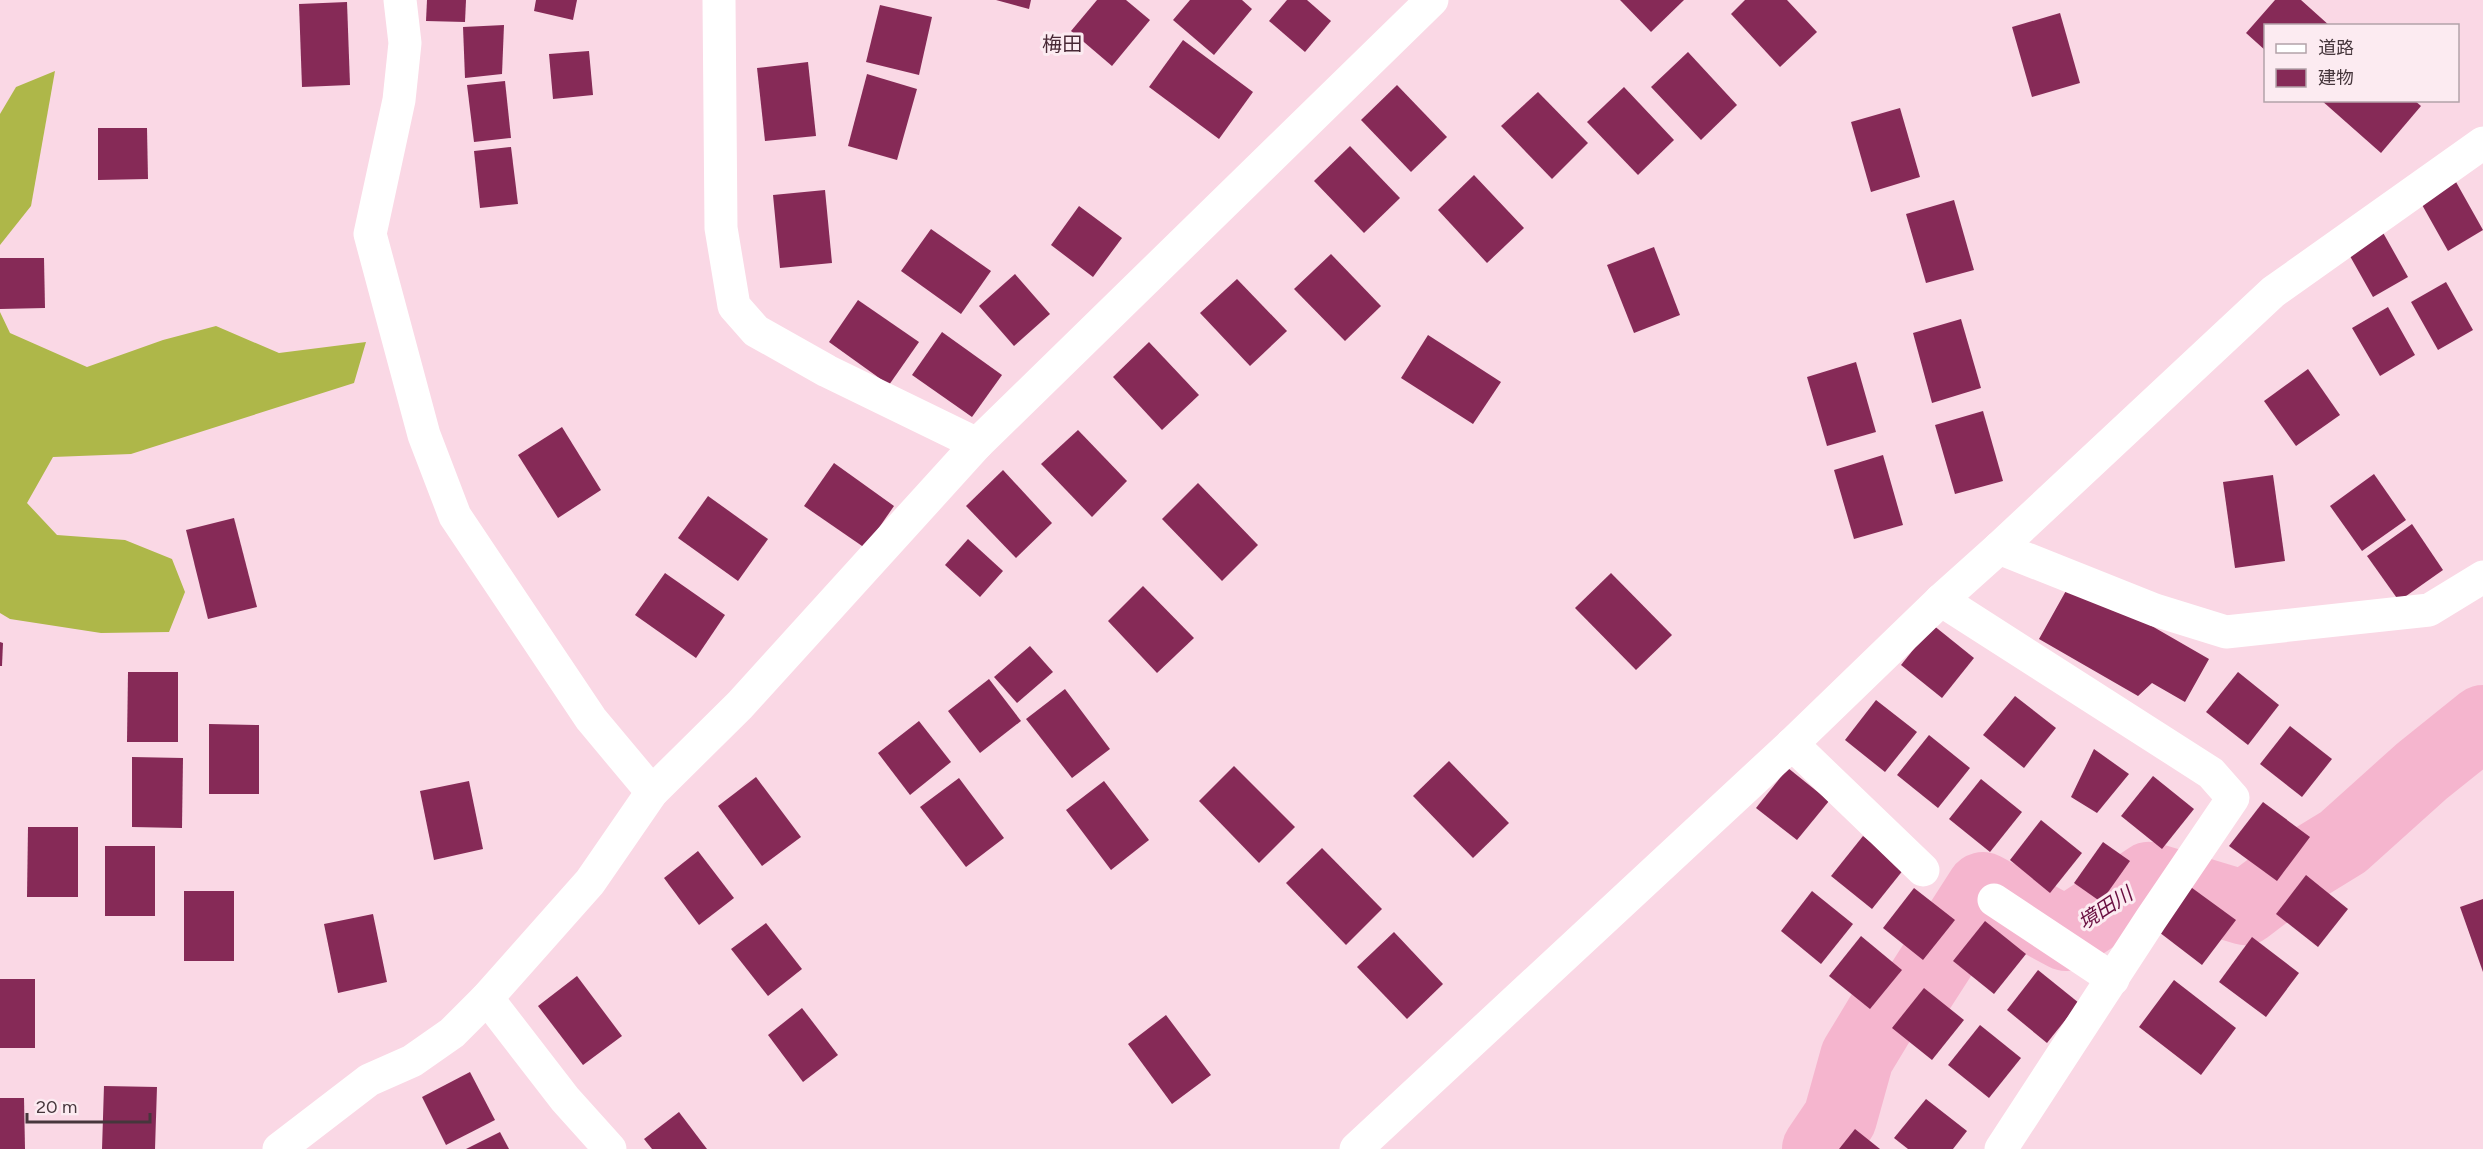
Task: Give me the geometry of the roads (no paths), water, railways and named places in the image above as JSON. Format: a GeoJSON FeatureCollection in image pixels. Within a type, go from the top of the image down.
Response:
{"type":"FeatureCollection","features":[{"type":"Feature","properties":{"kind":"street"},"geometry":{"type":"LineString","coordinates":[[400,0],[405,43],[399,100],[370,234],[424,435],[455,516],[591,719],[652,792]]}},
{"type":"Feature","properties":{"kind":"street"},"geometry":{"type":"LineString","coordinates":[[718,0],[721,228],[734,306],[756,331],[776,343],[827,371],[977,444]]}},
{"type":"Feature","properties":{"kind":"street"},"geometry":{"type":"LineString","coordinates":[[279,1149],[369,1080],[412,1061],[452,1033],[487,998],[590,882],[652,792],[740,705],[977,444],[1432,0]]}},
{"type":"Feature","properties":{"kind":"street"},"geometry":{"type":"LineString","coordinates":[[1356,1149],[1792,744],[1941,600],[2273,292],[2483,143]]}},
{"type":"Feature","properties":{"kind":"street"},"geometry":{"type":"LineString","coordinates":[[1999,548],[2155,610],[2226,632],[2429,609],[2483,577]]}},
{"type":"Feature","properties":{"kind":"street"},"geometry":{"type":"LineString","coordinates":[[1941,600],[2211,773],[2233,798],[2001,1149]]}},
{"type":"Feature","properties":{"kind":"street"},"geometry":{"type":"LineString","coordinates":[[1792,744],[1923,870]]}},
{"type":"Feature","properties":{"kind":"street"},"geometry":{"type":"LineString","coordinates":[[1994,900],[2113,979]]}},
{"type":"Feature","properties":{"kind":"street"},"geometry":{"type":"LineString","coordinates":[[487,998],[565,1099],[610,1149]]}},
{"type":"Feature","properties":{"kind":"waterway","name":"境田川"},"geometry":{"type":"LineString","coordinates":[[1819,1149],[1840,1118],[1857,1057],[1883,1014],[1918,990],[1983,889],[2066,934],[2149,879],[2245,908],[2286,877],[2343,842],[2422,771],[2483,722]]}},
{"type":"Feature","properties":{"kind":"district","name":"梅田"},"geometry":{"type":"Point","coordinates":[1062,44]}}]}
